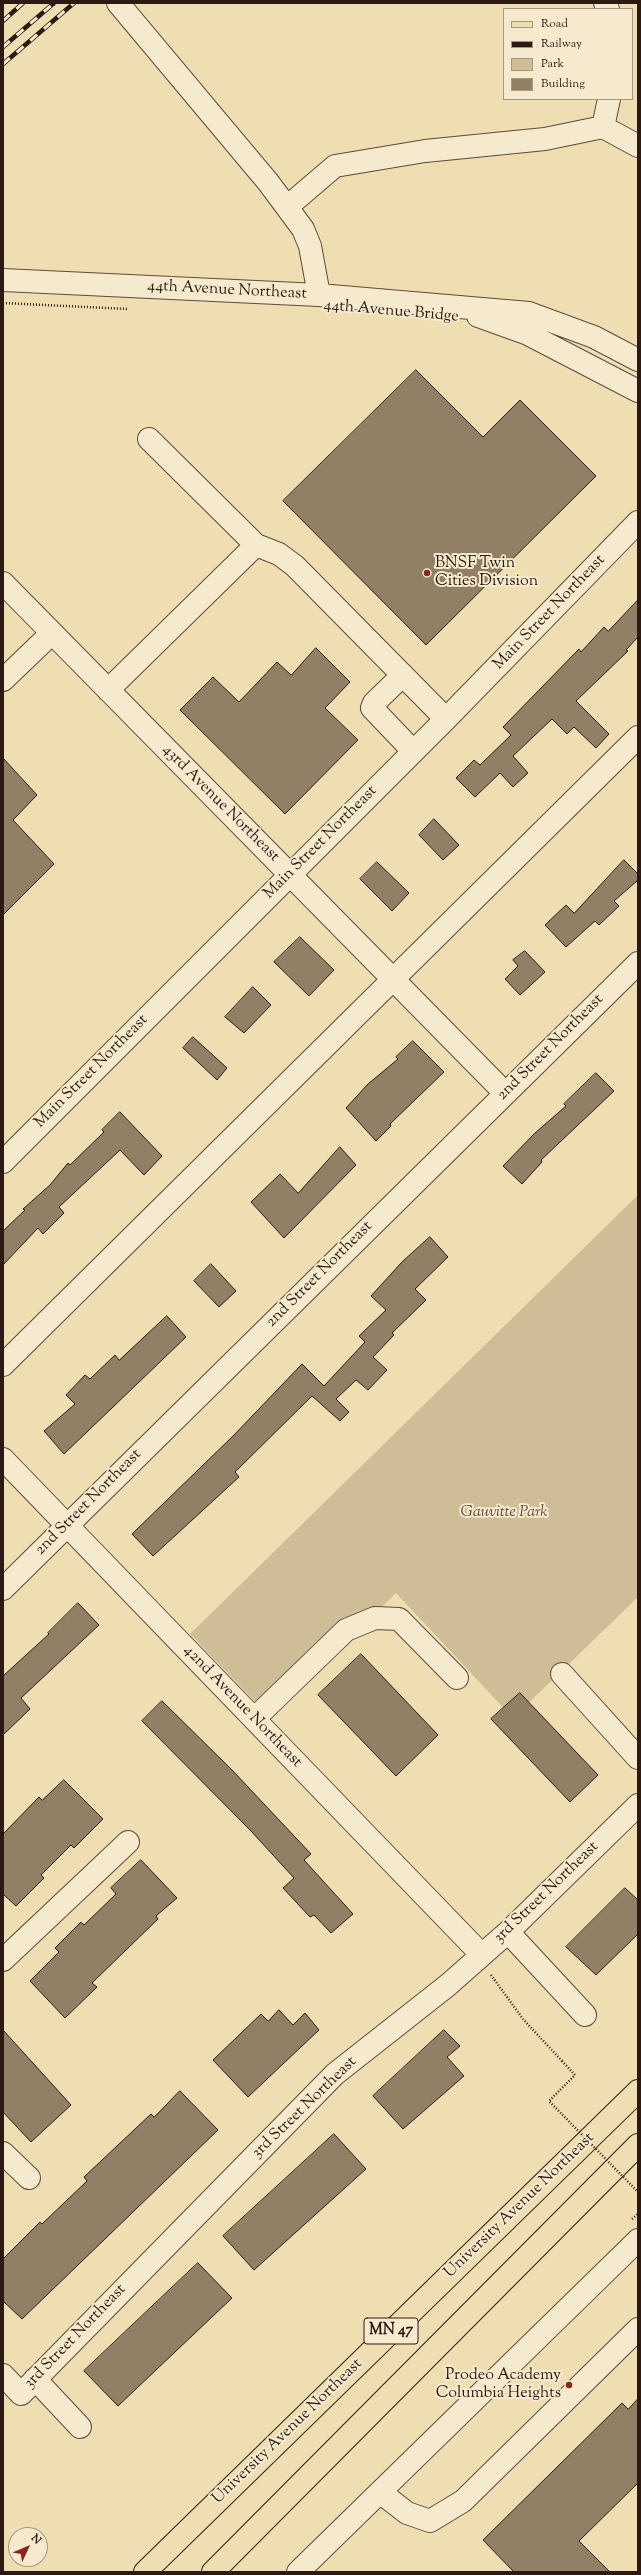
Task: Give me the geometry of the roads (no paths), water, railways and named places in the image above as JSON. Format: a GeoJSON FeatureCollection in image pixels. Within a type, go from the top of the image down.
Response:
{"type":"FeatureCollection","features":[{"type":"Feature","properties":{"kind":"main road","name":"University Avenue Northeast"},"geometry":{"type":"LineString","coordinates":[[145,2572],[638,2091]]}},
{"type":"Feature","properties":{"kind":"main road","name":"MN 47"},"geometry":{"type":"LineString","coordinates":[[213,2572],[638,2145]]}},
{"type":"Feature","properties":{"kind":"street"},"geometry":{"type":"LineString","coordinates":[[118,3],[287,207],[303,229],[310,246],[319,295]]}},
{"type":"Feature","properties":{"kind":"street"},"geometry":{"type":"LineString","coordinates":[[603,127],[609,100]]}},
{"type":"Feature","properties":{"kind":"street"},"geometry":{"type":"LineString","coordinates":[[287,207],[335,166],[425,151],[545,139],[603,127],[638,146]]}},
{"type":"Feature","properties":{"kind":"street","name":"44th Avenue Northeast"},"geometry":{"type":"LineString","coordinates":[[3,280],[319,295],[529,313],[594,337],[638,360]]}},
{"type":"Feature","properties":{"kind":"street","name":"44th Avenue Northeast"},"geometry":{"type":"LineString","coordinates":[[451,306],[528,334],[638,391]]}},
{"type":"Feature","properties":{"kind":"street"},"geometry":{"type":"LineString","coordinates":[[149,439],[256,545],[279,554],[295,566],[446,719]]}},
{"type":"Feature","properties":{"kind":"street","name":"Main Street Northeast"},"geometry":{"type":"LineString","coordinates":[[3,1162],[446,719],[638,522]]}},
{"type":"Feature","properties":{"kind":"street"},"geometry":{"type":"LineString","coordinates":[[108,690],[256,545]]}},
{"type":"Feature","properties":{"kind":"street","name":"43rd Avenue Northeast"},"geometry":{"type":"LineString","coordinates":[[3,583],[505,1093]]}},
{"type":"Feature","properties":{"kind":"street"},"geometry":{"type":"LineString","coordinates":[[3,680],[52,633]]}},
{"type":"Feature","properties":{"kind":"street"},"geometry":{"type":"LineString","coordinates":[[403,675],[374,703],[372,708],[413,751]]}},
{"type":"Feature","properties":{"kind":"street"},"geometry":{"type":"LineString","coordinates":[[3,1365],[638,737]]}},
{"type":"Feature","properties":{"kind":"street","name":"2nd Street Northeast"},"geometry":{"type":"LineString","coordinates":[[3,1589],[66,1525],[638,962]]}},
{"type":"Feature","properties":{"kind":"street","name":"42nd Avenue Northeast"},"geometry":{"type":"LineString","coordinates":[[3,1459],[481,1954]]}},
{"type":"Feature","properties":{"kind":"street"},"geometry":{"type":"LineString","coordinates":[[254,1719],[346,1630],[375,1618],[399,1619],[457,1678]]}},
{"type":"Feature","properties":{"kind":"street"},"geometry":{"type":"LineString","coordinates":[[562,1674],[638,1758]]}},
{"type":"Feature","properties":{"kind":"street","name":"3rd Street Northeast"},"geometry":{"type":"LineString","coordinates":[[28,2386],[335,2074],[448,1985],[481,1954],[508,1932],[638,1804]]}},
{"type":"Feature","properties":{"kind":"street"},"geometry":{"type":"LineString","coordinates":[[3,1960],[128,1842]]}},
{"type":"Feature","properties":{"kind":"street"},"geometry":{"type":"LineString","coordinates":[[508,1932],[585,2015]]}},
{"type":"Feature","properties":{"kind":"street"},"geometry":{"type":"LineString","coordinates":[[3,2153],[29,2178]]}},
{"type":"Feature","properties":{"kind":"street"},"geometry":{"type":"LineString","coordinates":[[298,2572],[638,2240]]}},
{"type":"Feature","properties":{"kind":"street"},"geometry":{"type":"LineString","coordinates":[[380,2492],[407,2513],[430,2521],[448,2512],[463,2501],[638,2329]]}},
{"type":"Feature","properties":{"kind":"street"},"geometry":{"type":"LineString","coordinates":[[3,2375],[28,2386],[80,2427]]}},
{"type":"Feature","properties":{"kind":"railway"},"geometry":{"type":"LineString","coordinates":[[3,21],[23,3]]}},
{"type":"Feature","properties":{"kind":"railway"},"geometry":{"type":"LineString","coordinates":[[3,47],[54,3]]}},
{"type":"Feature","properties":{"kind":"railway"},"geometry":{"type":"LineString","coordinates":[[3,64],[74,3]]}},
{"type":"Feature","properties":{"kind":"place","name":"BNSF Twin Cities Division"},"geometry":{"type":"Point","coordinates":[427,573]}},
{"type":"Feature","properties":{"kind":"place","name":"Prodeo Academy Columbia Heights"},"geometry":{"type":"Point","coordinates":[569,2385]}},
{"type":"Feature","properties":{"kind":"park label","name":"Gauvitte Park"},"geometry":{"type":"Point","coordinates":[504,1513]}}]}
